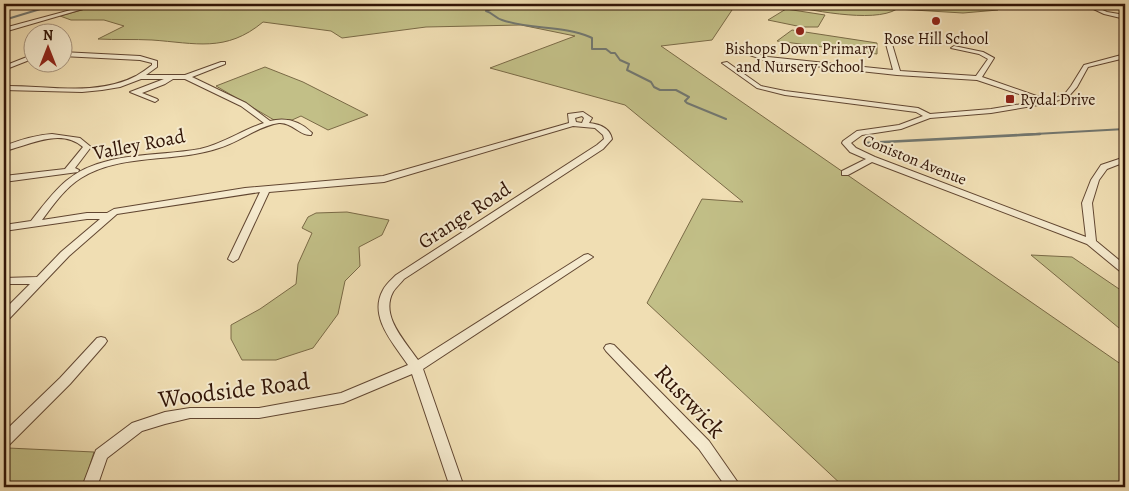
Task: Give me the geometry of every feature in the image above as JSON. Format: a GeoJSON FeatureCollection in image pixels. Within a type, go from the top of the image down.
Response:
{"type":"FeatureCollection","features":[{"type":"Feature","properties":{"kind":"street"},"geometry":{"type":"LineString","coordinates":[[4,30],[98,4]]}},
{"type":"Feature","properties":{"kind":"street"},"geometry":{"type":"LineString","coordinates":[[1086,4],[1106,13],[1125,16]]}},
{"type":"Feature","properties":{"kind":"street"},"geometry":{"type":"LineString","coordinates":[[889,44],[897,73]]}},
{"type":"Feature","properties":{"kind":"street"},"geometry":{"type":"LineString","coordinates":[[954,48],[981,53],[991,58],[978,78]]}},
{"type":"Feature","properties":{"kind":"street"},"geometry":{"type":"LineString","coordinates":[[743,52],[768,59],[897,73],[978,78],[1048,102]]}},
{"type":"Feature","properties":{"kind":"street"},"geometry":{"type":"LineString","coordinates":[[4,88],[29,87],[82,91],[116,86],[139,77],[155,66],[155,62],[140,58],[72,55]]}},
{"type":"Feature","properties":{"kind":"street","name":"Coniston Avenue"},"geometry":{"type":"LineString","coordinates":[[1125,56],[1086,66],[1074,87],[1066,96],[1048,102],[990,111],[929,116],[901,126],[860,133],[846,143],[853,150],[872,159],[1091,242],[1125,270]]}},
{"type":"Feature","properties":{"kind":"street"},"geometry":{"type":"LineString","coordinates":[[4,68],[22,62]]}},
{"type":"Feature","properties":{"kind":"street"},"geometry":{"type":"LineString","coordinates":[[186,78],[223,63]]}},
{"type":"Feature","properties":{"kind":"street"},"geometry":{"type":"LineString","coordinates":[[725,63],[758,87],[785,94],[918,110],[929,116]]}},
{"type":"Feature","properties":{"kind":"street"},"geometry":{"type":"LineString","coordinates":[[139,77],[186,78],[201,83],[247,108],[267,120],[268,123],[290,122],[308,133]]}},
{"type":"Feature","properties":{"kind":"street"},"geometry":{"type":"LineString","coordinates":[[155,100],[133,92],[163,82],[171,77]]}},
{"type":"Feature","properties":{"kind":"street","name":"Valley Road"},"geometry":{"type":"LineString","coordinates":[[34,224],[69,182],[91,170],[133,160],[183,154],[216,146],[268,123]]}},
{"type":"Feature","properties":{"kind":"street","name":"Grange Road"},"geometry":{"type":"LineString","coordinates":[[109,216],[125,210],[245,191],[384,179],[573,124],[597,126],[607,134],[608,139],[600,147],[400,277],[388,291],[384,306],[386,322],[418,373]]}},
{"type":"Feature","properties":{"kind":"street"},"geometry":{"type":"LineString","coordinates":[[4,149],[42,136],[58,136],[82,141],[87,147],[68,171]]}},
{"type":"Feature","properties":{"kind":"street"},"geometry":{"type":"LineString","coordinates":[[845,173],[872,159]]}},
{"type":"Feature","properties":{"kind":"street"},"geometry":{"type":"LineString","coordinates":[[1091,242],[1087,203],[1095,180],[1104,167],[1125,159]]}},
{"type":"Feature","properties":{"kind":"street"},"geometry":{"type":"LineString","coordinates":[[4,179],[91,170]]}},
{"type":"Feature","properties":{"kind":"street"},"geometry":{"type":"LineString","coordinates":[[233,258],[266,189]]}},
{"type":"Feature","properties":{"kind":"street"},"geometry":{"type":"LineString","coordinates":[[4,228],[87,216],[109,216]]}},
{"type":"Feature","properties":{"kind":"street"},"geometry":{"type":"LineString","coordinates":[[4,317],[65,254],[109,216]]}},
{"type":"Feature","properties":{"kind":"street","name":"Woodside Road"},"geometry":{"type":"LineString","coordinates":[[90,487],[101,454],[137,427],[165,418],[190,413],[259,413],[343,398],[418,373],[588,257]]}},
{"type":"Feature","properties":{"kind":"street"},"geometry":{"type":"LineString","coordinates":[[4,281],[39,280]]}},
{"type":"Feature","properties":{"kind":"street"},"geometry":{"type":"LineString","coordinates":[[4,441],[65,381],[100,341]]}},
{"type":"Feature","properties":{"kind":"street","name":"Rustwick"},"geometry":{"type":"LineString","coordinates":[[610,348],[704,445],[734,487]]}},
{"type":"Feature","properties":{"kind":"street"},"geometry":{"type":"LineString","coordinates":[[418,373],[457,487]]}},
{"type":"Feature","properties":{"kind":"shaded area"},"geometry":{"type":"Polygon","coordinates":[[[103,4],[736,4],[712,40],[661,46],[1125,367],[1125,487],[844,487],[647,303],[702,199],[743,202],[625,105],[490,68],[575,36],[521,25],[426,27],[342,38],[331,31],[263,22],[236,38],[210,44],[196,44],[152,40],[98,39],[124,26],[104,20],[71,20],[60,16],[103,4]]]}},
{"type":"Feature","properties":{"kind":"shaded area"},"geometry":{"type":"Polygon","coordinates":[[[779,4],[995,4],[998,10],[963,13],[897,9],[886,13],[856,15],[822,12],[779,4]]]}},
{"type":"Feature","properties":{"kind":"shaded area"},"geometry":{"type":"Polygon","coordinates":[[[786,9],[825,15],[818,27],[802,27],[768,20],[786,9]]]}},
{"type":"Feature","properties":{"kind":"shaded area"},"geometry":{"type":"Polygon","coordinates":[[[792,30],[877,43],[877,54],[777,41],[792,30]]]}},
{"type":"Feature","properties":{"kind":"shaded area"},"geometry":{"type":"Polygon","coordinates":[[[265,67],[303,82],[368,115],[328,130],[301,116],[292,120],[274,120],[216,86],[265,67]]]}},
{"type":"Feature","properties":{"kind":"shaded area"},"geometry":{"type":"Polygon","coordinates":[[[347,212],[389,220],[382,235],[359,247],[360,266],[345,281],[338,314],[313,348],[276,360],[242,360],[231,339],[231,325],[260,309],[296,284],[298,264],[312,233],[302,228],[308,217],[316,213],[347,212]]]}},
{"type":"Feature","properties":{"kind":"shaded area"},"geometry":{"type":"Polygon","coordinates":[[[1031,255],[1072,257],[1125,293],[1125,333],[1031,255]]]}},
{"type":"Feature","properties":{"kind":"shaded area"},"geometry":{"type":"Polygon","coordinates":[[[8,448],[94,452],[83,487],[4,487],[4,452],[8,448]]]}},
{"type":"Feature","properties":{"kind":"waterway"},"geometry":{"type":"LineString","coordinates":[[4,20],[57,4]]}},
{"type":"Feature","properties":{"kind":"waterway"},"geometry":{"type":"LineString","coordinates":[[486,4],[497,7],[486,11],[502,20],[569,31],[590,37],[592,38],[592,49],[606,49],[611,53],[615,53],[620,60],[629,64],[627,70],[651,82],[654,87],[660,90],[676,90],[689,97],[685,101],[687,103],[726,119]]}},
{"type":"Feature","properties":{"kind":"waterway"},"geometry":{"type":"LineString","coordinates":[[1017,135],[1125,129]]}},
{"type":"Feature","properties":{"kind":"waterway"},"geometry":{"type":"LineString","coordinates":[[864,143],[1040,134]]}},
{"type":"Feature","properties":{"kind":"place","name":"Rose Hill School"},"geometry":{"type":"Point","coordinates":[936,21]}},
{"type":"Feature","properties":{"kind":"place","name":"Bishops Down Primary and Nursery School"},"geometry":{"type":"Point","coordinates":[800,31]}},
{"type":"Feature","properties":{"kind":"place","name":"Rydal Drive"},"geometry":{"type":"Point","coordinates":[1010,99]}}]}
